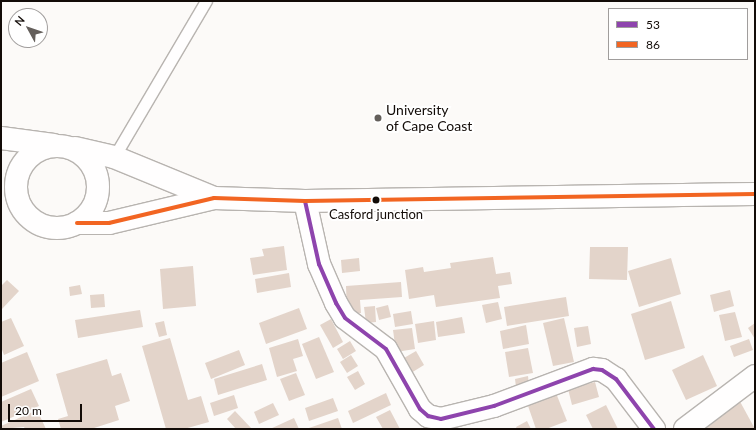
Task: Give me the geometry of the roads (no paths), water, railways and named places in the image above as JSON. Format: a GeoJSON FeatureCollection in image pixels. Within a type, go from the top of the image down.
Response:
{"type":"FeatureCollection","features":[{"type":"Feature","properties":{"kind":"street"},"geometry":{"type":"LineString","coordinates":[[1,138],[65,146],[114,157],[214,198]]}},
{"type":"Feature","properties":{"kind":"street"},"geometry":{"type":"LineString","coordinates":[[32,221],[18,202],[16,179],[20,167],[36,151],[47,146],[65,146],[89,161],[98,183],[94,206],[77,223]]}},
{"type":"Feature","properties":{"kind":"street"},"geometry":{"type":"LineString","coordinates":[[1,198],[32,221],[55,228],[77,223],[109,223],[214,198],[305,200],[755,194]]}},
{"type":"Feature","properties":{"kind":"street"},"geometry":{"type":"LineString","coordinates":[[305,200],[320,264],[336,303],[344,318],[386,350],[420,409],[428,416],[441,419],[494,406],[593,369],[602,370],[616,379],[654,429]]}},
{"type":"Feature","properties":{"kind":"street"},"geometry":{"type":"LineString","coordinates":[[685,429],[755,376]]}},
{"type":"Feature","properties":{"kind":"lane"},"geometry":{"type":"LineString","coordinates":[[114,157],[206,1]]}},
{"type":"Feature","properties":{"kind":"place","name":"University of Cape Coast"},"geometry":{"type":"Point","coordinates":[378,118]}},
{"type":"Feature","properties":{"kind":"place","name":"Casford junction"},"geometry":{"type":"Point","coordinates":[376,200]}}]}
